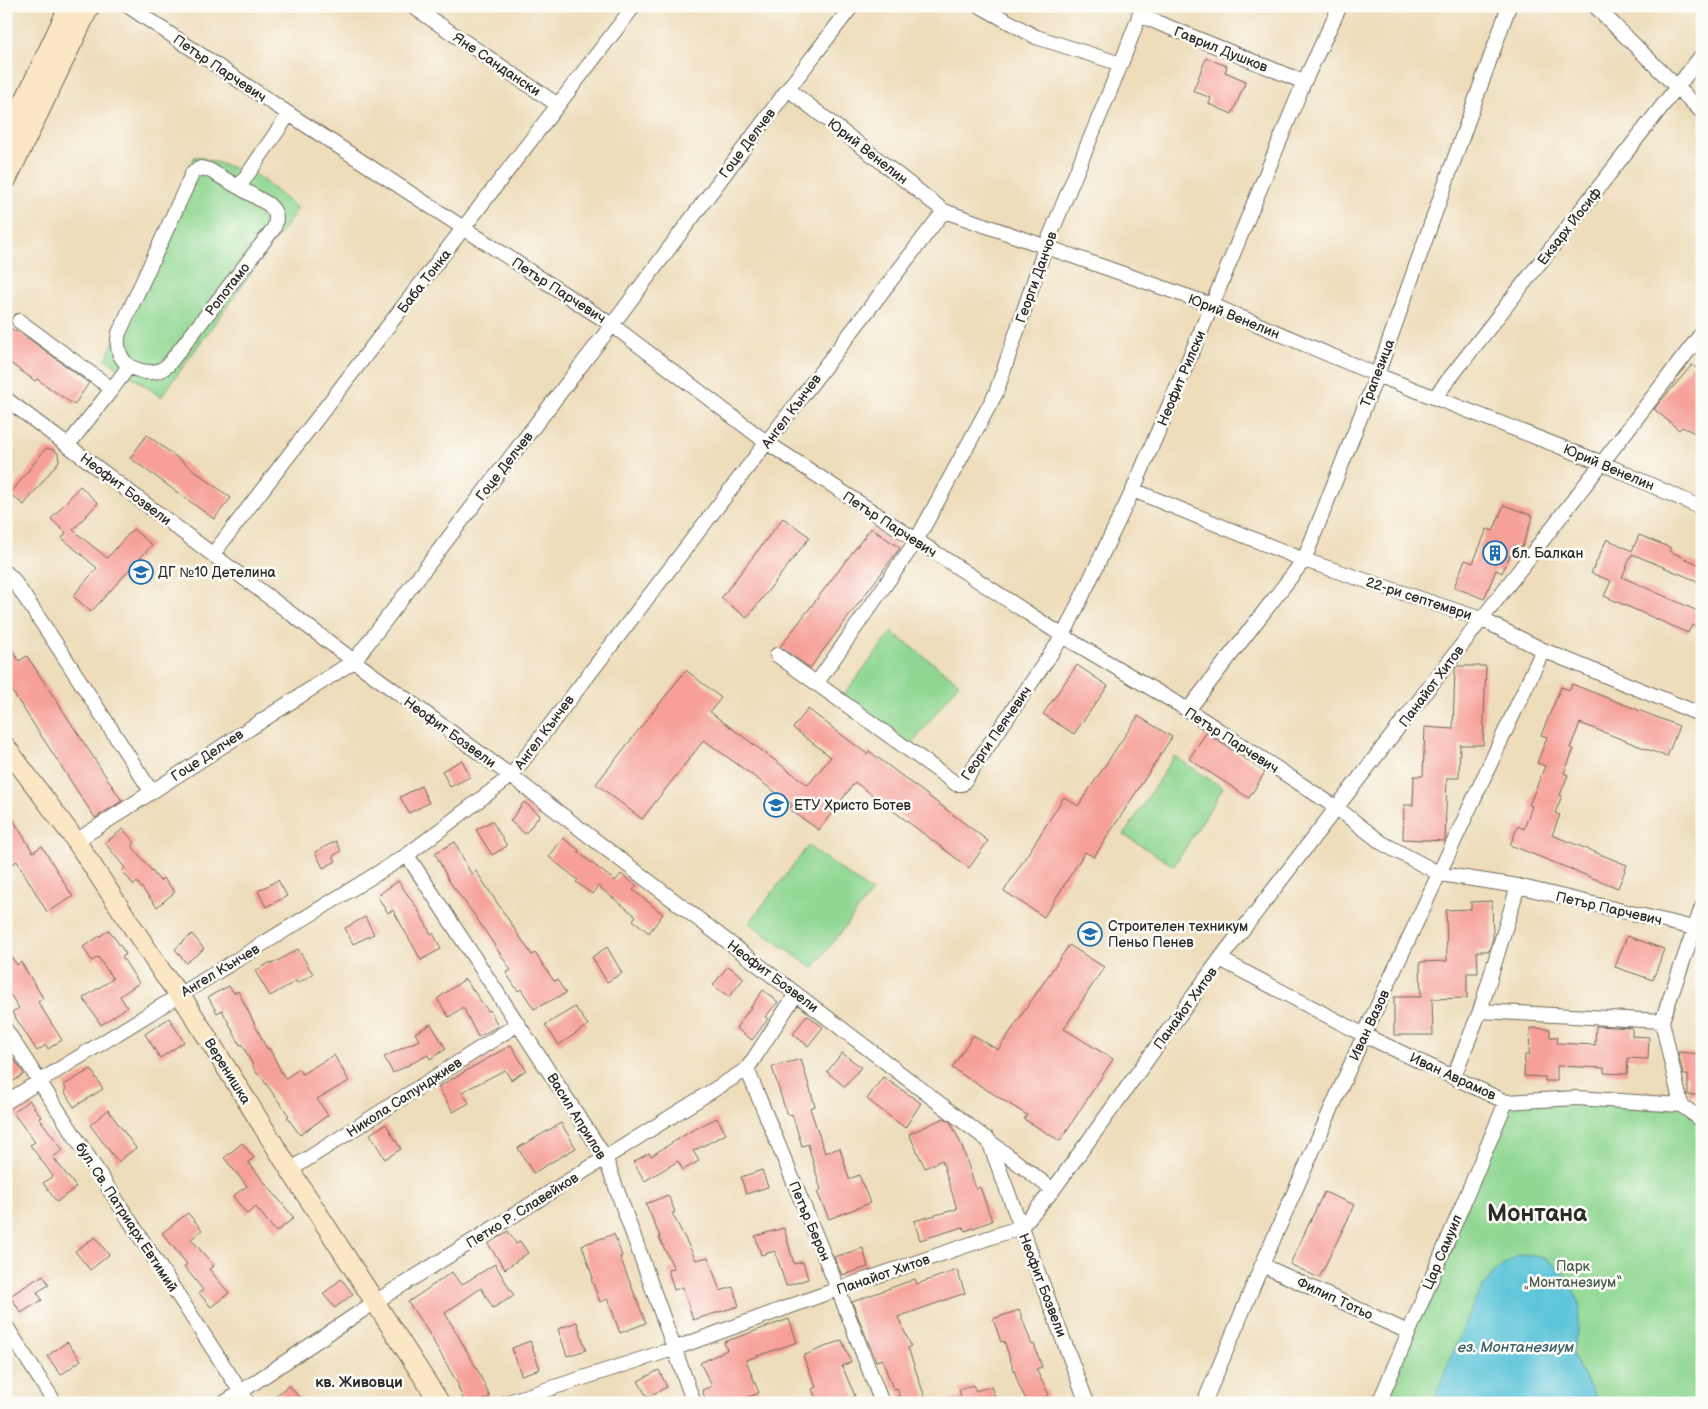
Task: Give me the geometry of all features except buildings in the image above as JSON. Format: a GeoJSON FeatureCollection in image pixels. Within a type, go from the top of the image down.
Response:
{"type":"FeatureCollection","features":[{"type":"Feature","properties":{"kind":"main road"},"geometry":{"type":"LineString","coordinates":[[6,140],[69,6]]}},
{"type":"Feature","properties":{"kind":"main road"},"geometry":{"type":"LineString","coordinates":[[6,181],[90,6]]}},
{"type":"Feature","properties":{"kind":"main road","name":"Веренишка"},"geometry":{"type":"LineString","coordinates":[[6,747],[76,841],[178,995],[187,1005],[290,1170],[440,1403]]}},
{"type":"Feature","properties":{"kind":"street","name":"Петър Парчевич"},"geometry":{"type":"LineString","coordinates":[[128,6],[289,114],[612,325],[766,442],[1063,636],[1188,710],[1337,808],[1382,843],[1440,874],[1518,886],[1698,929]]}},
{"type":"Feature","properties":{"kind":"street","name":"Яне Сандански"},"geometry":{"type":"LineString","coordinates":[[412,6],[558,105]]}},
{"type":"Feature","properties":{"kind":"street","name":"Баба Тонка"},"geometry":{"type":"LineString","coordinates":[[213,554],[634,6]]}},
{"type":"Feature","properties":{"kind":"street","name":"Гоце Делчев"},"geometry":{"type":"LineString","coordinates":[[76,841],[354,661],[612,325],[852,6]]}},
{"type":"Feature","properties":{"kind":"street"},"geometry":{"type":"LineString","coordinates":[[980,6],[1036,37],[1122,64]]}},
{"type":"Feature","properties":{"kind":"street","name":"Неофит Рилски"},"geometry":{"type":"LineString","coordinates":[[1063,636],[1133,490],[1304,82],[1340,6]]}},
{"type":"Feature","properties":{"kind":"street","name":"Трапезица"},"geometry":{"type":"LineString","coordinates":[[1188,710],[1304,560],[1377,375],[1509,6]]}},
{"type":"Feature","properties":{"kind":"street"},"geometry":{"type":"LineString","coordinates":[[1595,6],[1702,112]]}},
{"type":"Feature","properties":{"kind":"street","name":"Георги Данчов"},"geometry":{"type":"LineString","coordinates":[[916,541],[996,393],[1045,248],[1122,64],[1141,11]]}},
{"type":"Feature","properties":{"kind":"street","name":"Гаврил Душков"},"geometry":{"type":"LineString","coordinates":[[1141,11],[1304,82]]}},
{"type":"Feature","properties":{"kind":"street","name":"Екзарх Йосиф"},"geometry":{"type":"LineString","coordinates":[[1435,397],[1702,55]]}},
{"type":"Feature","properties":{"kind":"street","name":"Юрий Венелин"},"geometry":{"type":"LineString","coordinates":[[788,89],[944,211],[1212,305],[1377,375],[1602,463],[1702,508]]}},
{"type":"Feature","properties":{"kind":"street"},"geometry":{"type":"LineString","coordinates":[[239,187],[289,114]]}},
{"type":"Feature","properties":{"kind":"street","name":"Ропотамо"},"geometry":{"type":"LineString","coordinates":[[201,168],[209,170],[273,208],[276,218],[274,228],[168,365],[163,370],[150,372],[129,366],[117,348],[119,333],[193,172],[201,168]]}},
{"type":"Feature","properties":{"kind":"street","name":"Ангел Кънчев"},"geometry":{"type":"LineString","coordinates":[[6,1102],[407,855],[511,776],[944,211]]}},
{"type":"Feature","properties":{"kind":"street"},"geometry":{"type":"LineString","coordinates":[[19,321],[112,389]]}},
{"type":"Feature","properties":{"kind":"street","name":"Панайот Хитов"},"geometry":{"type":"LineString","coordinates":[[505,1403],[673,1349],[838,1289],[1021,1227],[1053,1190],[1220,960],[1702,333]]}},
{"type":"Feature","properties":{"kind":"street"},"geometry":{"type":"LineString","coordinates":[[68,446],[129,366]]}},
{"type":"Feature","properties":{"kind":"street","name":"Неофит Бозвели"},"geometry":{"type":"LineString","coordinates":[[6,399],[354,661],[511,776],[1053,1190]]}},
{"type":"Feature","properties":{"kind":"street","name":"22-ри септември"},"geometry":{"type":"LineString","coordinates":[[1133,490],[1304,560],[1481,619],[1543,650],[1702,715]]}},
{"type":"Feature","properties":{"kind":"street"},"geometry":{"type":"LineString","coordinates":[[816,684],[916,541]]}},
{"type":"Feature","properties":{"kind":"street"},"geometry":{"type":"LineString","coordinates":[[6,573],[12,578],[58,647],[151,791]]}},
{"type":"Feature","properties":{"kind":"street","name":"Георги Пеячевич"},"geometry":{"type":"LineString","coordinates":[[777,655],[956,784],[962,784],[1063,636]]}},
{"type":"Feature","properties":{"kind":"street","name":"Иван Вазов"},"geometry":{"type":"LineString","coordinates":[[1204,1403],[1262,1265],[1364,1035],[1543,650]]}},
{"type":"Feature","properties":{"kind":"street","name":"Васил Априлов"},"geometry":{"type":"LineString","coordinates":[[407,855],[605,1157],[694,1403]]}},
{"type":"Feature","properties":{"kind":"street"},"geometry":{"type":"LineString","coordinates":[[1454,1076],[1480,1011],[1518,886]]}},
{"type":"Feature","properties":{"kind":"street"},"geometry":{"type":"LineString","coordinates":[[1702,907],[1698,929],[1662,1020],[1681,1105],[1702,1120]]}},
{"type":"Feature","properties":{"kind":"street","name":"Иван Аврамов"},"geometry":{"type":"LineString","coordinates":[[1220,960],[1364,1035],[1506,1102],[1577,1098],[1681,1105]]}},
{"type":"Feature","properties":{"kind":"street","name":"Петко Р. Славейков"},"geometry":{"type":"LineString","coordinates":[[224,1403],[244,1397],[375,1302],[747,1069],[796,994]]}},
{"type":"Feature","properties":{"kind":"street"},"geometry":{"type":"LineString","coordinates":[[1480,1011],[1662,1020]]}},
{"type":"Feature","properties":{"kind":"street","name":"Никола Сапунджиев"},"geometry":{"type":"LineString","coordinates":[[290,1170],[518,1024]]}},
{"type":"Feature","properties":{"kind":"street","name":"бул. Св. Патриарх Евтимий"},"geometry":{"type":"LineString","coordinates":[[6,1030],[244,1397]]}},
{"type":"Feature","properties":{"kind":"street","name":"Петър Берон"},"geometry":{"type":"LineString","coordinates":[[747,1069],[838,1289],[882,1403]]}},
{"type":"Feature","properties":{"kind":"street","name":"Цар Самуил"},"geometry":{"type":"LineString","coordinates":[[1379,1403],[1506,1102]]}},
{"type":"Feature","properties":{"kind":"street","name":"Неофит Бозвели"},"geometry":{"type":"LineString","coordinates":[[988,1139],[1087,1403]]}},
{"type":"Feature","properties":{"kind":"street","name":"Филип Тотьо"},"geometry":{"type":"LineString","coordinates":[[1262,1265],[1408,1332]]}},
{"type":"Feature","properties":{"kind":"street"},"geometry":{"type":"LineString","coordinates":[[6,1326],[55,1403]]}},
{"type":"Feature","properties":{"kind":"green space"},"geometry":{"type":"Polygon","coordinates":[[[195,156],[255,174],[298,209],[161,397],[106,359],[195,156]]]}},
{"type":"Feature","properties":{"kind":"green space"},"geometry":{"type":"Polygon","coordinates":[[[892,632],[959,683],[909,748],[841,698],[892,632]]]}},
{"type":"Feature","properties":{"kind":"green space"},"geometry":{"type":"Polygon","coordinates":[[[1174,756],[1223,788],[1174,866],[1124,835],[1174,756]]]}},
{"type":"Feature","properties":{"kind":"green space"},"geometry":{"type":"Polygon","coordinates":[[[808,846],[872,892],[813,968],[749,923],[808,846]]]}},
{"type":"Feature","properties":{"kind":"green space","name":"Парк „Монтанезиум“"},"geometry":{"type":"Polygon","coordinates":[[[1506,1102],[1681,1105],[1702,1120],[1702,1403],[1380,1403],[1506,1102]]]}},
{"type":"Feature","properties":{"kind":"water","name":"ез. Монтанезиум"},"geometry":{"type":"Polygon","coordinates":[[[1518,1255],[1545,1257],[1568,1278],[1580,1306],[1572,1355],[1599,1403],[1432,1403],[1475,1300],[1494,1272],[1518,1255]]]}},
{"type":"Feature","properties":{"kind":"place","name":"бл. Балкан"},"geometry":{"type":"Point","coordinates":[1495,553]}},
{"type":"Feature","properties":{"kind":"place","name":"ДГ №10 Детелина"},"geometry":{"type":"Point","coordinates":[141,572]}},
{"type":"Feature","properties":{"kind":"place","name":"ЕТУ Христо Ботев"},"geometry":{"type":"Point","coordinates":[776,805]}},
{"type":"Feature","properties":{"kind":"place","name":"Строителен техникум Пеньо Пенев"},"geometry":{"type":"Point","coordinates":[1090,934]}},
{"type":"Feature","properties":{"kind":"district","name":"Монтана"},"geometry":{"type":"Point","coordinates":[1537,1213]}},
{"type":"Feature","properties":{"kind":"district","name":"кв. Живовци"},"geometry":{"type":"Point","coordinates":[359,1382]}}]}
